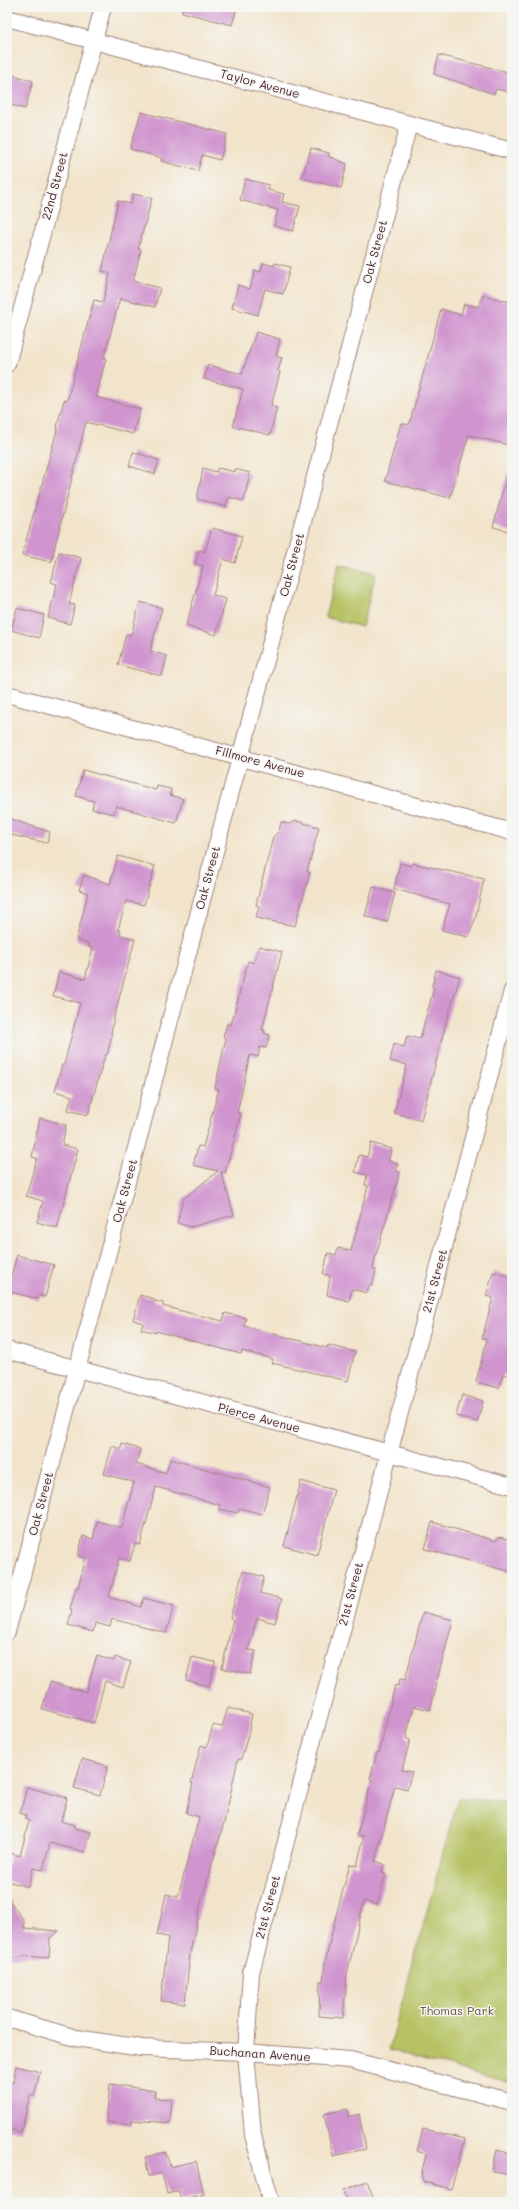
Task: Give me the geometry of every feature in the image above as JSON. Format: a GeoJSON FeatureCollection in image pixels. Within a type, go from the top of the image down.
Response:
{"type":"FeatureCollection","features":[{"type":"Feature","properties":{"kind":"street","name":"22nd Street"},"geometry":{"type":"LineString","coordinates":[[7,364],[103,7]]}},
{"type":"Feature","properties":{"kind":"street","name":"Taylor Avenue"},"geometry":{"type":"LineString","coordinates":[[7,18],[512,151]]}},
{"type":"Feature","properties":{"kind":"street","name":"Oak Street"},"geometry":{"type":"LineString","coordinates":[[7,1632],[409,124]]}},
{"type":"Feature","properties":{"kind":"street","name":"Fillmore Avenue"},"geometry":{"type":"LineString","coordinates":[[7,694],[512,832]]}},
{"type":"Feature","properties":{"kind":"street","name":"21st Street"},"geometry":{"type":"LineString","coordinates":[[271,2202],[253,2135],[246,2052],[250,1972],[512,990]]}},
{"type":"Feature","properties":{"kind":"street","name":"Pierce Avenue"},"geometry":{"type":"LineString","coordinates":[[7,1350],[512,1486]]}},
{"type":"Feature","properties":{"kind":"street","name":"Buchanan Avenue"},"geometry":{"type":"LineString","coordinates":[[7,2018],[76,2038],[142,2048],[246,2052],[350,2060],[512,2102]]}},
{"type":"Feature","properties":{"kind":"green space"},"geometry":{"type":"Polygon","coordinates":[[[339,564],[376,573],[362,627],[325,617],[339,564]]]}},
{"type":"Feature","properties":{"kind":"green space","name":"Thomas Park"},"geometry":{"type":"Polygon","coordinates":[[[458,1798],[512,1802],[512,2083],[389,2050],[458,1798]]]}},
{"type":"Feature","properties":{"kind":"building"},"geometry":{"type":"Polygon","coordinates":[[[183,7],[237,7],[232,25],[182,12],[183,7]]]}},
{"type":"Feature","properties":{"kind":"building"},"geometry":{"type":"Polygon","coordinates":[[[439,55],[512,73],[512,93],[496,89],[494,94],[434,74],[439,55]]]}},
{"type":"Feature","properties":{"kind":"building"},"geometry":{"type":"Polygon","coordinates":[[[7,73],[33,81],[25,109],[7,104],[7,73]]]}},
{"type":"Feature","properties":{"kind":"building"},"geometry":{"type":"Polygon","coordinates":[[[141,112],[227,134],[220,160],[202,155],[198,171],[161,161],[162,158],[130,149],[141,112]]]}},
{"type":"Feature","properties":{"kind":"building"},"geometry":{"type":"Polygon","coordinates":[[[311,148],[329,153],[328,156],[347,164],[341,188],[302,178],[311,148]]]}},
{"type":"Feature","properties":{"kind":"building"},"geometry":{"type":"Polygon","coordinates":[[[245,179],[269,185],[268,190],[284,194],[282,202],[300,206],[293,231],[274,226],[278,210],[240,200],[245,179]]]}},
{"type":"Feature","properties":{"kind":"building"},"geometry":{"type":"Polygon","coordinates":[[[133,194],[152,198],[138,249],[141,250],[133,281],[160,288],[155,307],[120,298],[104,357],[106,358],[96,397],[140,409],[133,434],[86,422],[51,562],[22,555],[58,427],[64,400],[67,401],[94,300],[103,302],[110,273],[102,271],[118,201],[131,204],[133,194]]]}},
{"type":"Feature","properties":{"kind":"building"},"geometry":{"type":"Polygon","coordinates":[[[263,263],[274,266],[275,263],[290,267],[283,294],[265,289],[258,315],[232,308],[238,285],[250,289],[255,270],[261,272],[263,263]]]}},
{"type":"Feature","properties":{"kind":"building"},"geometry":{"type":"Polygon","coordinates":[[[483,295],[511,302],[509,312],[512,313],[512,446],[469,435],[450,498],[385,481],[401,423],[409,425],[441,309],[461,315],[464,304],[478,307],[483,295]]]}},
{"type":"Feature","properties":{"kind":"building"},"geometry":{"type":"Polygon","coordinates":[[[256,332],[280,339],[276,356],[282,358],[271,406],[277,408],[270,435],[233,426],[243,389],[204,379],[208,365],[242,374],[256,332]]]}},
{"type":"Feature","properties":{"kind":"building"},"geometry":{"type":"Polygon","coordinates":[[[133,452],[159,460],[155,474],[129,466],[133,452]]]}},
{"type":"Feature","properties":{"kind":"building"},"geometry":{"type":"Polygon","coordinates":[[[203,468],[216,472],[218,468],[235,472],[235,469],[250,473],[244,501],[228,497],[226,507],[197,499],[203,468]]]}},
{"type":"Feature","properties":{"kind":"building"},"geometry":{"type":"Polygon","coordinates":[[[507,474],[512,474],[512,532],[493,527],[507,474]]]}},
{"type":"Feature","properties":{"kind":"building"},"geometry":{"type":"Polygon","coordinates":[[[212,528],[242,536],[235,563],[223,559],[213,595],[226,599],[216,635],[186,626],[203,566],[195,564],[199,550],[205,552],[212,528]]]}},
{"type":"Feature","properties":{"kind":"building"},"geometry":{"type":"Polygon","coordinates":[[[59,552],[81,558],[69,604],[75,605],[70,624],[48,618],[57,584],[51,582],[59,552]]]}},
{"type":"Feature","properties":{"kind":"building"},"geometry":{"type":"Polygon","coordinates":[[[140,602],[162,608],[150,651],[167,656],[162,676],[118,665],[126,634],[131,635],[140,602]]]}},
{"type":"Feature","properties":{"kind":"building"},"geometry":{"type":"Polygon","coordinates":[[[17,608],[44,615],[39,638],[11,630],[17,608]]]}},
{"type":"Feature","properties":{"kind":"building"},"geometry":{"type":"Polygon","coordinates":[[[83,770],[156,790],[157,786],[171,789],[170,795],[183,799],[176,823],[116,806],[114,814],[92,809],[94,801],[76,796],[83,770]]]}},
{"type":"Feature","properties":{"kind":"building"},"geometry":{"type":"Polygon","coordinates":[[[7,818],[50,832],[47,843],[7,834],[7,818]]]}},
{"type":"Feature","properties":{"kind":"building"},"geometry":{"type":"Polygon","coordinates":[[[296,821],[319,827],[307,872],[310,873],[295,926],[256,918],[259,906],[256,905],[273,837],[279,831],[281,822],[289,824],[296,821]]]}},
{"type":"Feature","properties":{"kind":"building"},"geometry":{"type":"Polygon","coordinates":[[[118,856],[155,866],[144,905],[126,901],[118,930],[121,931],[120,935],[135,939],[113,1021],[112,1035],[107,1055],[105,1055],[88,1115],[68,1110],[72,1096],[55,1091],[62,1065],[64,1065],[80,1003],[53,996],[59,972],[85,979],[93,948],[88,947],[89,944],[76,940],[88,893],[79,890],[84,875],[110,884],[118,856]]]}},
{"type":"Feature","properties":{"kind":"building"},"geometry":{"type":"Polygon","coordinates":[[[400,863],[411,866],[412,863],[484,879],[475,920],[468,937],[442,930],[450,904],[394,889],[400,863]]]}},
{"type":"Feature","properties":{"kind":"building"},"geometry":{"type":"Polygon","coordinates":[[[373,887],[395,893],[387,922],[365,916],[373,887]]]}},
{"type":"Feature","properties":{"kind":"building"},"geometry":{"type":"Polygon","coordinates":[[[259,946],[282,952],[262,1030],[265,1030],[264,1033],[270,1035],[266,1048],[260,1047],[258,1057],[250,1055],[237,1113],[241,1114],[225,1173],[221,1172],[234,1215],[191,1227],[177,1223],[183,1199],[218,1171],[193,1165],[198,1146],[203,1147],[219,1089],[215,1088],[226,1038],[223,1037],[227,1024],[231,1025],[248,961],[254,963],[259,946]]]}},
{"type":"Feature","properties":{"kind":"building"},"geometry":{"type":"Polygon","coordinates":[[[436,970],[460,977],[447,1019],[421,1120],[394,1113],[407,1065],[390,1061],[394,1044],[404,1047],[407,1036],[420,1039],[434,988],[432,987],[436,970]]]}},
{"type":"Feature","properties":{"kind":"building"},"geometry":{"type":"Polygon","coordinates":[[[40,1118],[66,1125],[62,1145],[78,1149],[57,1228],[37,1222],[43,1201],[26,1196],[37,1158],[32,1157],[40,1118]]]}},
{"type":"Feature","properties":{"kind":"building"},"geometry":{"type":"Polygon","coordinates":[[[371,1143],[392,1149],[388,1161],[398,1164],[396,1171],[400,1172],[375,1258],[373,1269],[376,1270],[372,1286],[369,1285],[367,1293],[352,1289],[349,1301],[327,1295],[330,1276],[323,1274],[328,1253],[336,1255],[338,1248],[351,1251],[368,1186],[365,1185],[367,1175],[355,1172],[359,1155],[367,1157],[371,1143]]]}},
{"type":"Feature","properties":{"kind":"building"},"geometry":{"type":"Polygon","coordinates":[[[17,1255],[54,1265],[45,1297],[39,1295],[38,1299],[7,1291],[17,1255]]]}},
{"type":"Feature","properties":{"kind":"building"},"geometry":{"type":"Polygon","coordinates":[[[493,1272],[512,1277],[512,1376],[503,1374],[499,1388],[476,1382],[487,1339],[482,1338],[493,1298],[486,1296],[493,1272]]]}},
{"type":"Feature","properties":{"kind":"building"},"geometry":{"type":"Polygon","coordinates":[[[140,1295],[163,1303],[163,1306],[223,1321],[225,1313],[246,1318],[244,1326],[327,1348],[328,1345],[355,1352],[348,1381],[272,1363],[273,1359],[242,1351],[241,1354],[156,1331],[156,1333],[141,1329],[143,1323],[133,1320],[140,1295]]]}},
{"type":"Feature","properties":{"kind":"building"},"geometry":{"type":"Polygon","coordinates":[[[462,1395],[483,1401],[477,1422],[456,1416],[462,1395]]]}},
{"type":"Feature","properties":{"kind":"building"},"geometry":{"type":"Polygon","coordinates":[[[122,1444],[140,1449],[136,1464],[166,1473],[170,1459],[270,1487],[262,1514],[239,1508],[238,1513],[219,1509],[220,1505],[156,1487],[140,1545],[135,1544],[130,1561],[119,1558],[109,1597],[141,1607],[144,1598],[174,1606],[166,1633],[112,1619],[110,1627],[95,1623],[93,1632],[68,1625],[72,1610],[70,1609],[76,1588],[78,1588],[86,1558],[78,1556],[83,1536],[93,1539],[97,1521],[122,1528],[134,1482],[104,1474],[112,1446],[121,1449],[122,1444]]]}},
{"type":"Feature","properties":{"kind":"building"},"geometry":{"type":"Polygon","coordinates":[[[301,1481],[334,1490],[317,1555],[284,1546],[301,1481]]]}},
{"type":"Feature","properties":{"kind":"building"},"geometry":{"type":"Polygon","coordinates":[[[432,1522],[496,1541],[499,1537],[512,1540],[512,1572],[425,1549],[432,1522]]]}},
{"type":"Feature","properties":{"kind":"building"},"geometry":{"type":"Polygon","coordinates":[[[243,1571],[264,1577],[260,1593],[282,1599],[275,1623],[257,1618],[248,1650],[256,1651],[250,1674],[222,1668],[233,1619],[230,1618],[243,1571]]]}},
{"type":"Feature","properties":{"kind":"building"},"geometry":{"type":"Polygon","coordinates":[[[423,1612],[453,1620],[435,1687],[436,1688],[430,1710],[414,1706],[406,1738],[410,1740],[402,1770],[412,1772],[407,1789],[395,1786],[375,1861],[384,1864],[382,1872],[386,1873],[377,1905],[364,1901],[347,1974],[343,2018],[319,2016],[320,1981],[323,1981],[325,1963],[350,1864],[357,1866],[364,1836],[357,1835],[372,1779],[370,1779],[377,1752],[379,1753],[395,1685],[398,1686],[400,1679],[405,1680],[423,1612]]]}},
{"type":"Feature","properties":{"kind":"building"},"geometry":{"type":"Polygon","coordinates":[[[97,1656],[114,1661],[115,1657],[131,1662],[123,1687],[105,1681],[94,1723],[42,1709],[50,1682],[86,1692],[97,1656]]]}},
{"type":"Feature","properties":{"kind":"building"},"geometry":{"type":"Polygon","coordinates":[[[192,1657],[215,1662],[209,1686],[186,1680],[192,1657]]]}},
{"type":"Feature","properties":{"kind":"building"},"geometry":{"type":"Polygon","coordinates":[[[228,1708],[252,1714],[249,1731],[241,1760],[238,1759],[224,1823],[201,1902],[190,1953],[185,2004],[161,2001],[168,1937],[157,1935],[166,1894],[178,1897],[199,1817],[186,1813],[193,1783],[191,1783],[201,1745],[207,1747],[213,1725],[222,1727],[228,1708]]]}},
{"type":"Feature","properties":{"kind":"building"},"geometry":{"type":"Polygon","coordinates":[[[82,1759],[108,1766],[100,1795],[74,1788],[82,1759]]]}},
{"type":"Feature","properties":{"kind":"building"},"geometry":{"type":"Polygon","coordinates":[[[27,1787],[67,1798],[61,1821],[75,1825],[74,1828],[91,1832],[85,1852],[50,1843],[43,1870],[33,1868],[28,1887],[7,1881],[7,1867],[10,1853],[20,1856],[29,1821],[25,1819],[26,1815],[20,1813],[27,1787]]]}},
{"type":"Feature","properties":{"kind":"building"},"geometry":{"type":"Polygon","coordinates":[[[7,1897],[24,1921],[24,1928],[59,1931],[50,1938],[49,1958],[26,1956],[7,1959],[7,1897]]]}},
{"type":"Feature","properties":{"kind":"building"},"geometry":{"type":"Polygon","coordinates":[[[16,2066],[40,2072],[34,2096],[30,2095],[21,2132],[7,2129],[7,2081],[13,2083],[16,2066]]]}},
{"type":"Feature","properties":{"kind":"building"},"geometry":{"type":"Polygon","coordinates":[[[110,2084],[156,2091],[155,2098],[172,2099],[170,2123],[131,2120],[131,2125],[106,2122],[110,2084]]]}},
{"type":"Feature","properties":{"kind":"building"},"geometry":{"type":"Polygon","coordinates":[[[347,2109],[348,2117],[359,2114],[366,2149],[333,2156],[324,2114],[347,2109]]]}},
{"type":"Feature","properties":{"kind":"building"},"geometry":{"type":"Polygon","coordinates":[[[423,2129],[465,2139],[451,2189],[424,2182],[421,2176],[426,2154],[417,2151],[423,2129]]]}},
{"type":"Feature","properties":{"kind":"building"},"geometry":{"type":"Polygon","coordinates":[[[497,2150],[512,2154],[512,2176],[492,2171],[497,2150]]]}},
{"type":"Feature","properties":{"kind":"building"},"geometry":{"type":"Polygon","coordinates":[[[166,2152],[170,2167],[196,2161],[204,2194],[181,2200],[179,2191],[167,2194],[162,2173],[149,2176],[145,2157],[166,2152]]]}},
{"type":"Feature","properties":{"kind":"building"},"geometry":{"type":"Polygon","coordinates":[[[367,2181],[375,2202],[348,2202],[344,2190],[367,2181]]]}}]}
